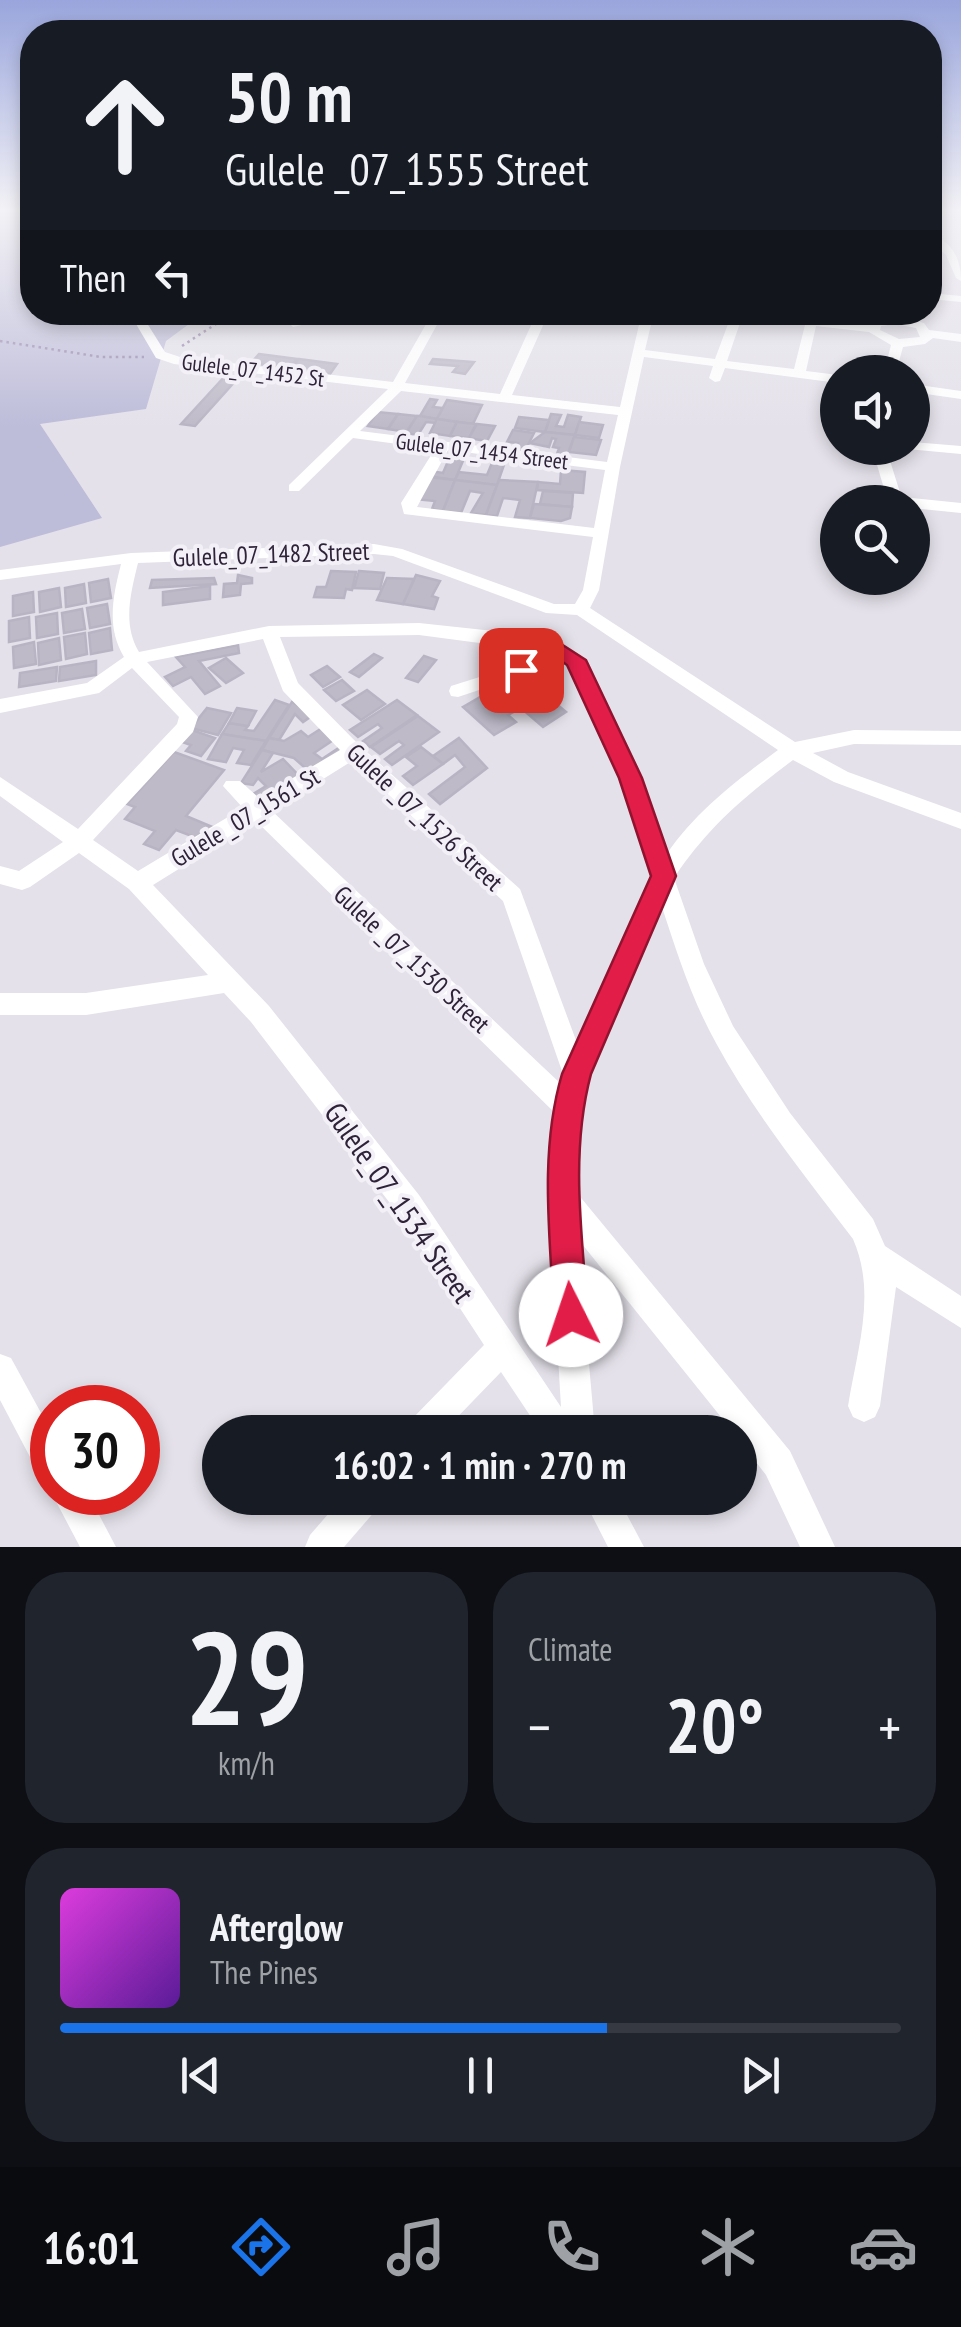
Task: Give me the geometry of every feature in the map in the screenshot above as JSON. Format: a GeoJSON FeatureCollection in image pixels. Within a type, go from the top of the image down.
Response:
{"type":"FeatureCollection","features":[{"type":"Feature","properties":{"kind":"street","name":"Gulele_07_1452 St"},"geometry":{"type":"LineString","coordinates":[[142,325],[160,355],[178,362],[626,412]]}},
{"type":"Feature","properties":{"kind":"street"},"geometry":{"type":"LineString","coordinates":[[294,488],[396,388],[432,325]]}},
{"type":"Feature","properties":{"kind":"street"},"geometry":{"type":"LineString","coordinates":[[504,399],[538,325]]}},
{"type":"Feature","properties":{"kind":"street"},"geometry":{"type":"LineString","coordinates":[[645,325],[591,590],[581,610],[792,750],[841,777],[961,821]]}},
{"type":"Feature","properties":{"kind":"street"},"geometry":{"type":"LineString","coordinates":[[716,370],[730,325]]}},
{"type":"Feature","properties":{"kind":"street"},"geometry":{"type":"LineString","coordinates":[[799,374],[810,325]]}},
{"type":"Feature","properties":{"kind":"street"},"geometry":{"type":"LineString","coordinates":[[851,325],[874,329],[883,338],[898,343],[923,341],[928,334]]}},
{"type":"Feature","properties":{"kind":"street"},"geometry":{"type":"LineString","coordinates":[[874,329],[878,325]]}},
{"type":"Feature","properties":{"kind":"street"},"geometry":{"type":"LineString","coordinates":[[918,325],[928,334],[961,338]]}},
{"type":"Feature","properties":{"kind":"street"},"geometry":{"type":"LineString","coordinates":[[895,355],[898,343]]}},
{"type":"Feature","properties":{"kind":"street"},"geometry":{"type":"LineString","coordinates":[[638,353],[716,370],[820,376]]}},
{"type":"Feature","properties":{"kind":"street"},"geometry":{"type":"LineString","coordinates":[[930,391],[961,395]]}},
{"type":"Feature","properties":{"kind":"street","name":"Gulele_07_1454 Street"},"geometry":{"type":"LineString","coordinates":[[352,434],[613,467]]}},
{"type":"Feature","properties":{"kind":"street"},"geometry":{"type":"LineString","coordinates":[[444,446],[409,503],[409,511],[600,533]]}},
{"type":"Feature","properties":{"kind":"street"},"geometry":{"type":"LineString","coordinates":[[930,447],[961,450]]}},
{"type":"Feature","properties":{"kind":"street"},"geometry":{"type":"LineString","coordinates":[[930,505],[961,508]]}},
{"type":"Feature","properties":{"kind":"street","name":"Gulele_07_1482 Street"},"geometry":{"type":"LineString","coordinates":[[6,574],[131,558],[374,549],[396,552],[552,609],[581,610]]}},
{"type":"Feature","properties":{"kind":"street"},"geometry":{"type":"LineString","coordinates":[[0,875],[22,881],[79,842],[186,727],[185,711],[125,650],[119,633],[119,604],[131,558]]}},
{"type":"Feature","properties":{"kind":"street"},"geometry":{"type":"LineString","coordinates":[[0,706],[92,688],[133,659],[269,632],[420,629],[513,639],[558,649],[576,660],[630,778],[692,964],[724,1034],[781,1122],[863,1229],[875,1256],[882,1290],[864,1406]]}},
{"type":"Feature","properties":{"kind":"street","name":"Gulele _07_1526 Street"},"geometry":{"type":"LineString","coordinates":[[269,632],[284,678],[352,751],[512,896],[576,1074]]}},
{"type":"Feature","properties":{"kind":"street"},"geometry":{"type":"LineString","coordinates":[[458,691],[521,670],[558,649]]}},
{"type":"Feature","properties":{"kind":"street"},"geometry":{"type":"LineString","coordinates":[[578,1415],[563,1198],[567,1107],[576,1074],[664,876],[687,842],[730,797],[792,750],[854,737],[961,738]]}},
{"type":"Feature","properties":{"kind":"street","name":"Gulele _07_1561 St"},"geometry":{"type":"LineString","coordinates":[[138,883],[352,751]]}},
{"type":"Feature","properties":{"kind":"street","name":"Gulele_07_1534 Street"},"geometry":{"type":"LineString","coordinates":[[0,785],[138,883],[279,1037],[378,1163],[547,1415]]}},
{"type":"Feature","properties":{"kind":"street","name":"Gulele _07_1530 Street"},"geometry":{"type":"LineString","coordinates":[[233,786],[567,1107]]}},
{"type":"Feature","properties":{"kind":"street"},"geometry":{"type":"LineString","coordinates":[[0,1004],[72,1004],[166,995],[228,982]]}},
{"type":"Feature","properties":{"kind":"street"},"geometry":{"type":"LineString","coordinates":[[563,1198],[778,1463],[818,1547]]}},
{"type":"Feature","properties":{"kind":"street"},"geometry":{"type":"LineString","coordinates":[[875,1256],[961,1313]]}},
{"type":"Feature","properties":{"kind":"street"},"geometry":{"type":"LineString","coordinates":[[438,1415],[502,1350]]}},
{"type":"Feature","properties":{"kind":"street"},"geometry":{"type":"LineString","coordinates":[[0,1370],[30,1424]]}},
{"type":"Feature","properties":{"kind":"street"},"geometry":{"type":"LineString","coordinates":[[81,1515],[98,1547]]}},
{"type":"Feature","properties":{"kind":"street"},"geometry":{"type":"LineString","coordinates":[[322,1547],[349,1515]]}},
{"type":"Feature","properties":{"kind":"street"},"geometry":{"type":"LineString","coordinates":[[610,1515],[628,1547]]}},
{"type":"Feature","properties":{"kind":"path"},"geometry":{"type":"LineString","coordinates":[[0,341],[101,357],[160,355],[183,346],[214,325]]}},
{"type":"Feature","properties":{"kind":"shaded area"},"geometry":{"type":"Polygon","coordinates":[[[0,284],[20,284],[20,325],[188,325],[166,341],[146,409],[40,424],[102,518],[0,547],[0,284]]]}},
{"type":"Feature","properties":{"kind":"building"},"geometry":{"type":"Polygon","coordinates":[[[259,354],[297,359],[289,368],[251,363],[259,354]]]}},
{"type":"Feature","properties":{"kind":"building"},"geometry":{"type":"Polygon","coordinates":[[[299,359],[337,364],[330,374],[291,368],[299,359]]]}},
{"type":"Feature","properties":{"kind":"building"},"geometry":{"type":"Polygon","coordinates":[[[433,359],[474,362],[465,374],[453,372],[458,366],[430,364],[433,359]]]}},
{"type":"Feature","properties":{"kind":"building"},"geometry":{"type":"Polygon","coordinates":[[[226,375],[239,377],[195,426],[181,424],[226,375]]]}},
{"type":"Feature","properties":{"kind":"building"},"geometry":{"type":"Polygon","coordinates":[[[430,399],[437,400],[433,407],[443,408],[437,419],[420,416],[430,399]]]}},
{"type":"Feature","properties":{"kind":"building"},"geometry":{"type":"Polygon","coordinates":[[[447,400],[482,405],[473,424],[437,419],[447,400]]]}},
{"type":"Feature","properties":{"kind":"building"},"geometry":{"type":"Polygon","coordinates":[[[377,412],[398,414],[388,429],[368,426],[377,412]]]}},
{"type":"Feature","properties":{"kind":"building"},"geometry":{"type":"Polygon","coordinates":[[[398,414],[417,416],[407,432],[388,429],[398,414]]]}},
{"type":"Feature","properties":{"kind":"building"},"geometry":{"type":"Polygon","coordinates":[[[551,414],[561,415],[556,426],[564,427],[568,415],[581,417],[575,435],[545,432],[551,414]]]}},
{"type":"Feature","properties":{"kind":"building"},"geometry":{"type":"Polygon","coordinates":[[[417,416],[437,419],[436,423],[426,422],[418,435],[406,433],[417,416]]]}},
{"type":"Feature","properties":{"kind":"building"},"geometry":{"type":"Polygon","coordinates":[[[519,417],[549,420],[545,432],[515,428],[519,417]]]}},
{"type":"Feature","properties":{"kind":"building"},"geometry":{"type":"Polygon","coordinates":[[[437,419],[457,422],[450,436],[430,433],[437,419]]]}},
{"type":"Feature","properties":{"kind":"building"},"geometry":{"type":"Polygon","coordinates":[[[457,422],[476,424],[469,438],[450,436],[457,422]]]}},
{"type":"Feature","properties":{"kind":"building"},"geometry":{"type":"Polygon","coordinates":[[[579,422],[603,425],[599,438],[575,435],[579,422]]]}},
{"type":"Feature","properties":{"kind":"building"},"geometry":{"type":"Polygon","coordinates":[[[477,424],[495,426],[487,441],[469,438],[477,424]]]}},
{"type":"Feature","properties":{"kind":"building"},"geometry":{"type":"Polygon","coordinates":[[[513,430],[534,433],[525,451],[515,450],[518,443],[507,442],[513,430]]]}},
{"type":"Feature","properties":{"kind":"building"},"geometry":{"type":"Polygon","coordinates":[[[545,432],[575,435],[567,456],[557,454],[559,448],[553,447],[556,439],[552,438],[549,447],[530,443],[545,432]]]}},
{"type":"Feature","properties":{"kind":"building"},"geometry":{"type":"Polygon","coordinates":[[[574,437],[601,440],[596,455],[569,452],[574,437]]]}},
{"type":"Feature","properties":{"kind":"building"},"geometry":{"type":"Polygon","coordinates":[[[451,454],[465,456],[455,480],[427,476],[429,471],[443,473],[451,454]]]}},
{"type":"Feature","properties":{"kind":"building"},"geometry":{"type":"Polygon","coordinates":[[[494,458],[506,459],[497,485],[455,480],[459,472],[487,475],[494,458]]]}},
{"type":"Feature","properties":{"kind":"building"},"geometry":{"type":"Polygon","coordinates":[[[561,470],[585,472],[583,493],[537,490],[538,482],[560,484],[561,470]]]}},
{"type":"Feature","properties":{"kind":"building"},"geometry":{"type":"Polygon","coordinates":[[[428,477],[455,480],[443,511],[432,509],[435,501],[414,499],[428,477]]]}},
{"type":"Feature","properties":{"kind":"building"},"geometry":{"type":"Polygon","coordinates":[[[455,480],[497,485],[486,515],[471,513],[483,493],[470,491],[461,513],[443,511],[455,480]]]}},
{"type":"Feature","properties":{"kind":"building"},"geometry":{"type":"Polygon","coordinates":[[[499,480],[538,482],[530,518],[515,517],[520,500],[503,498],[497,516],[486,515],[499,480]]]}},
{"type":"Feature","properties":{"kind":"building"},"geometry":{"type":"Polygon","coordinates":[[[543,491],[573,493],[572,507],[540,504],[543,491]]]}},
{"type":"Feature","properties":{"kind":"building"},"geometry":{"type":"Polygon","coordinates":[[[534,504],[572,507],[570,518],[530,518],[534,504]]]}},
{"type":"Feature","properties":{"kind":"building"},"geometry":{"type":"Polygon","coordinates":[[[331,571],[356,572],[352,590],[346,589],[344,598],[314,597],[317,587],[326,587],[331,571]]]}},
{"type":"Feature","properties":{"kind":"building"},"geometry":{"type":"Polygon","coordinates":[[[359,571],[384,573],[380,589],[354,588],[359,571]]]}},
{"type":"Feature","properties":{"kind":"building"},"geometry":{"type":"Polygon","coordinates":[[[238,575],[252,578],[252,583],[241,584],[240,595],[223,597],[224,584],[237,583],[238,575]]]}},
{"type":"Feature","properties":{"kind":"building"},"geometry":{"type":"Polygon","coordinates":[[[416,575],[440,581],[432,596],[438,598],[434,609],[403,604],[416,575]]]}},
{"type":"Feature","properties":{"kind":"building"},"geometry":{"type":"Polygon","coordinates":[[[214,578],[216,584],[150,588],[152,580],[214,578]]]}},
{"type":"Feature","properties":{"kind":"building"},"geometry":{"type":"Polygon","coordinates":[[[387,578],[414,579],[403,604],[377,600],[387,578]]]}},
{"type":"Feature","properties":{"kind":"building"},"geometry":{"type":"Polygon","coordinates":[[[108,579],[111,598],[91,602],[89,583],[108,579]]]}},
{"type":"Feature","properties":{"kind":"building"},"geometry":{"type":"Polygon","coordinates":[[[84,584],[86,603],[66,607],[65,588],[84,584]]]}},
{"type":"Feature","properties":{"kind":"building"},"geometry":{"type":"Polygon","coordinates":[[[210,586],[210,599],[163,605],[163,592],[210,586]]]}},
{"type":"Feature","properties":{"kind":"building"},"geometry":{"type":"Polygon","coordinates":[[[59,588],[61,607],[40,612],[39,592],[59,588]]]}},
{"type":"Feature","properties":{"kind":"building"},"geometry":{"type":"Polygon","coordinates":[[[33,592],[34,612],[13,616],[13,596],[33,592]]]}},
{"type":"Feature","properties":{"kind":"building"},"geometry":{"type":"Polygon","coordinates":[[[107,604],[110,624],[90,628],[87,608],[107,604]]]}},
{"type":"Feature","properties":{"kind":"building"},"geometry":{"type":"Polygon","coordinates":[[[82,609],[85,629],[64,633],[62,613],[82,609]]]}},
{"type":"Feature","properties":{"kind":"building"},"geometry":{"type":"Polygon","coordinates":[[[57,613],[58,634],[37,638],[36,617],[57,613]]]}},
{"type":"Feature","properties":{"kind":"building"},"geometry":{"type":"Polygon","coordinates":[[[29,617],[30,638],[9,642],[9,621],[29,617]]]}},
{"type":"Feature","properties":{"kind":"building"},"geometry":{"type":"Polygon","coordinates":[[[110,628],[112,650],[91,654],[89,633],[110,628]]]}},
{"type":"Feature","properties":{"kind":"building"},"geometry":{"type":"Polygon","coordinates":[[[85,633],[87,654],[66,659],[64,637],[85,633]]]}},
{"type":"Feature","properties":{"kind":"building"},"geometry":{"type":"Polygon","coordinates":[[[59,638],[61,660],[39,665],[38,643],[59,638]]]}},
{"type":"Feature","properties":{"kind":"building"},"geometry":{"type":"Polygon","coordinates":[[[34,642],[36,664],[14,668],[13,647],[34,642]]]}},
{"type":"Feature","properties":{"kind":"building"},"geometry":{"type":"Polygon","coordinates":[[[238,645],[239,653],[199,661],[220,686],[205,694],[191,677],[173,686],[165,677],[185,667],[176,657],[238,645]]]}},
{"type":"Feature","properties":{"kind":"building"},"geometry":{"type":"Polygon","coordinates":[[[374,654],[382,658],[359,677],[350,672],[374,654]]]}},
{"type":"Feature","properties":{"kind":"building"},"geometry":{"type":"Polygon","coordinates":[[[424,656],[436,660],[418,682],[406,678],[424,656]]]}},
{"type":"Feature","properties":{"kind":"building"},"geometry":{"type":"Polygon","coordinates":[[[226,658],[243,673],[226,683],[209,668],[226,658]]]}},
{"type":"Feature","properties":{"kind":"building"},"geometry":{"type":"Polygon","coordinates":[[[96,661],[96,675],[59,681],[60,667],[96,661]]]}},
{"type":"Feature","properties":{"kind":"building"},"geometry":{"type":"Polygon","coordinates":[[[327,666],[340,677],[323,687],[311,675],[327,666]]]}},
{"type":"Feature","properties":{"kind":"building"},"geometry":{"type":"Polygon","coordinates":[[[57,667],[56,681],[19,687],[20,673],[57,667]]]}},
{"type":"Feature","properties":{"kind":"building"},"geometry":{"type":"Polygon","coordinates":[[[520,674],[566,712],[543,727],[521,708],[508,715],[516,722],[494,735],[463,707],[520,674]]]}},
{"type":"Feature","properties":{"kind":"building"},"geometry":{"type":"Polygon","coordinates":[[[342,680],[354,691],[336,701],[324,690],[342,680]]]}},
{"type":"Feature","properties":{"kind":"building"},"geometry":{"type":"Polygon","coordinates":[[[367,690],[385,704],[361,720],[343,705],[367,690]]]}},
{"type":"Feature","properties":{"kind":"building"},"geometry":{"type":"Polygon","coordinates":[[[275,700],[289,705],[266,741],[222,734],[229,723],[254,731],[275,700]]]}},
{"type":"Feature","properties":{"kind":"building"},"geometry":{"type":"Polygon","coordinates":[[[397,700],[417,715],[370,747],[363,741],[382,728],[378,724],[358,737],[350,730],[397,700]]]}},
{"type":"Feature","properties":{"kind":"building"},"geometry":{"type":"Polygon","coordinates":[[[292,702],[313,715],[303,722],[295,714],[279,740],[269,738],[292,702]]]}},
{"type":"Feature","properties":{"kind":"building"},"geometry":{"type":"Polygon","coordinates":[[[207,708],[231,713],[218,735],[191,728],[207,708]]]}},
{"type":"Feature","properties":{"kind":"building"},"geometry":{"type":"Polygon","coordinates":[[[237,708],[256,711],[248,726],[229,723],[237,708]]]}},
{"type":"Feature","properties":{"kind":"building"},"geometry":{"type":"Polygon","coordinates":[[[418,716],[439,732],[392,765],[385,759],[404,745],[399,741],[380,754],[371,747],[418,716]]]}},
{"type":"Feature","properties":{"kind":"building"},"geometry":{"type":"Polygon","coordinates":[[[322,728],[335,739],[314,753],[322,759],[343,745],[350,751],[313,775],[294,758],[262,750],[269,738],[284,741],[301,731],[308,737],[322,728]]]}},
{"type":"Feature","properties":{"kind":"building"},"geometry":{"type":"Polygon","coordinates":[[[189,729],[215,738],[201,756],[186,751],[191,745],[179,741],[189,729]]]}},
{"type":"Feature","properties":{"kind":"building"},"geometry":{"type":"Polygon","coordinates":[[[222,734],[266,741],[251,765],[237,763],[244,750],[233,748],[226,762],[208,759],[222,734]]]}},
{"type":"Feature","properties":{"kind":"building"},"geometry":{"type":"Polygon","coordinates":[[[459,738],[487,768],[440,804],[429,794],[465,767],[455,755],[443,764],[433,756],[459,738]]]}},
{"type":"Feature","properties":{"kind":"building"},"geometry":{"type":"Polygon","coordinates":[[[421,747],[443,764],[413,785],[403,776],[417,766],[406,757],[421,747]]]}},
{"type":"Feature","properties":{"kind":"building"},"geometry":{"type":"Polygon","coordinates":[[[262,750],[273,753],[261,772],[283,759],[303,780],[263,805],[253,794],[266,786],[258,778],[253,785],[241,783],[262,750]]]}},
{"type":"Feature","properties":{"kind":"building"},"geometry":{"type":"Polygon","coordinates":[[[174,752],[224,770],[186,816],[215,828],[205,841],[176,830],[159,850],[144,844],[155,831],[125,819],[135,807],[127,804],[174,752]]]}},
{"type":"Feature","properties":{"kind":"route"},"geometry":{"type":"LineString","coordinates":[[521,670],[558,649],[576,660],[630,778],[664,876],[576,1074],[567,1107],[563,1198],[571,1315]]}}]}
